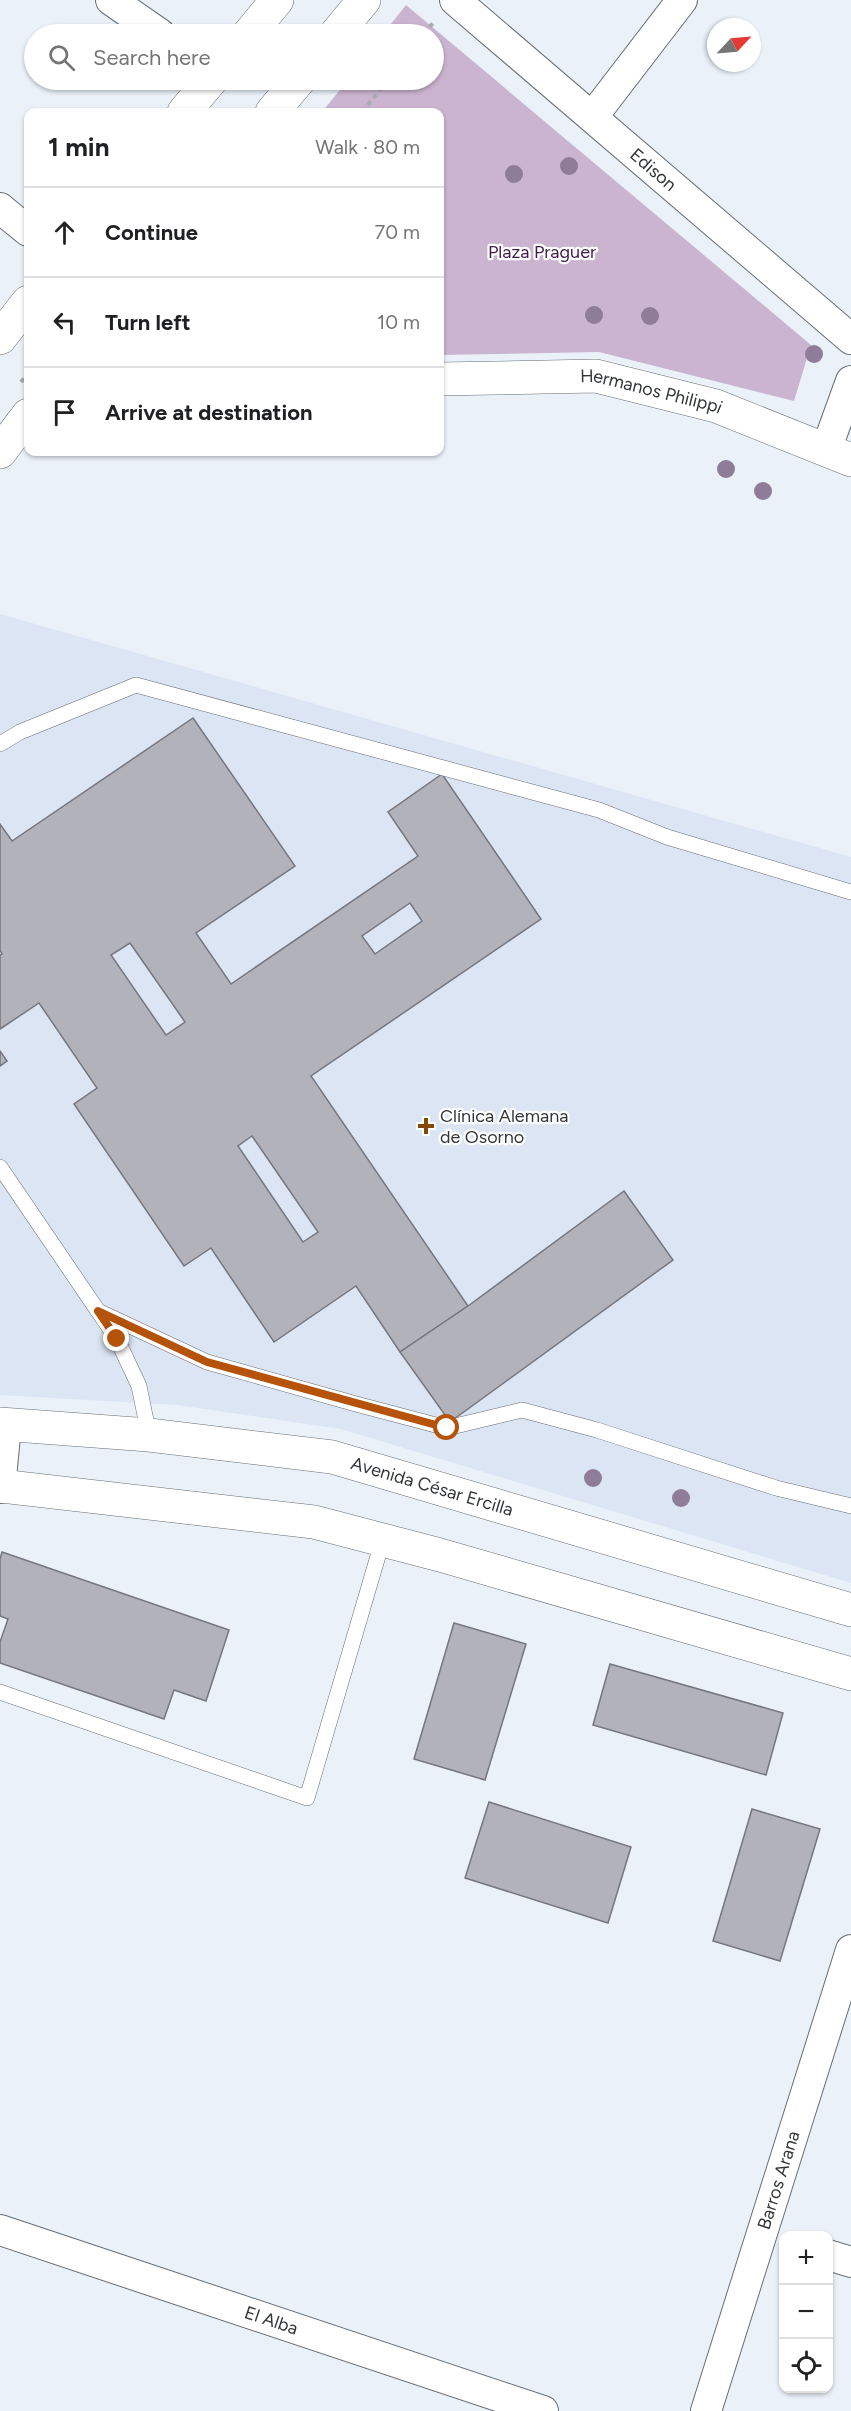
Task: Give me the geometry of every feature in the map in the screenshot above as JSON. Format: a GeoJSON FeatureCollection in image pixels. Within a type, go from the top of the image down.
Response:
{"type":"FeatureCollection","features":[{"type":"Feature","properties":{"kind":"main road"},"geometry":{"type":"LineString","coordinates":[[257,24],[277,0]]}},
{"type":"Feature","properties":{"kind":"main road"},"geometry":{"type":"LineString","coordinates":[[344,24],[364,0]]}},
{"type":"Feature","properties":{"kind":"main road"},"geometry":{"type":"LineString","coordinates":[[187,108],[203,90]]}},
{"type":"Feature","properties":{"kind":"main road"},"geometry":{"type":"LineString","coordinates":[[275,108],[291,90]]}},
{"type":"Feature","properties":{"kind":"main road"},"geometry":{"type":"LineString","coordinates":[[0,338],[24,307]]}},
{"type":"Feature","properties":{"kind":"main road","name":"Hermanos Philippi"},"geometry":{"type":"LineString","coordinates":[[444,379],[596,376],[716,406],[838,455]]}},
{"type":"Feature","properties":{"kind":"main road"},"geometry":{"type":"LineString","coordinates":[[0,452],[24,421]]}},
{"type":"Feature","properties":{"kind":"main road","name":"Avenida César Ercilla"},"geometry":{"type":"LineString","coordinates":[[3,1425],[148,1435],[332,1457],[851,1610]]}},
{"type":"Feature","properties":{"kind":"main road"},"geometry":{"type":"LineString","coordinates":[[0,1487],[314,1522],[383,1539],[851,1674]]}},
{"type":"Feature","properties":{"kind":"street"},"geometry":{"type":"LineString","coordinates":[[111,0],[146,24]]}},
{"type":"Feature","properties":{"kind":"street","name":"Edison"},"geometry":{"type":"LineString","coordinates":[[455,0],[851,339]]}},
{"type":"Feature","properties":{"kind":"street"},"geometry":{"type":"LineString","coordinates":[[593,116],[682,0]]}},
{"type":"Feature","properties":{"kind":"street"},"geometry":{"type":"LineString","coordinates":[[0,208],[24,228]]}},
{"type":"Feature","properties":{"kind":"street"},"geometry":{"type":"LineString","coordinates":[[838,455],[851,381]]}},
{"type":"Feature","properties":{"kind":"street"},"geometry":{"type":"LineString","coordinates":[[0,1487],[3,1425]]}},
{"type":"Feature","properties":{"kind":"street","name":"Barros Arana"},"geometry":{"type":"LineString","coordinates":[[706,2411],[773,2237],[851,1950]]}},
{"type":"Feature","properties":{"kind":"street","name":"El Alba"},"geometry":{"type":"LineString","coordinates":[[0,2230],[543,2411]]}},
{"type":"Feature","properties":{"kind":"street"},"geometry":{"type":"LineString","coordinates":[[833,2257],[851,2262]]}},
{"type":"Feature","properties":{"kind":"lane"},"geometry":{"type":"LineString","coordinates":[[0,744],[20,732],[136,685],[599,810],[667,837],[851,892]]}},
{"type":"Feature","properties":{"kind":"lane"},"geometry":{"type":"LineString","coordinates":[[0,1167],[117,1339],[139,1386],[148,1435]]}},
{"type":"Feature","properties":{"kind":"lane"},"geometry":{"type":"LineString","coordinates":[[98,1311],[207,1362],[447,1428],[522,1410],[597,1430],[776,1488],[851,1506]]}},
{"type":"Feature","properties":{"kind":"lane"},"geometry":{"type":"LineString","coordinates":[[0,1692],[307,1798],[383,1539]]}},
{"type":"Feature","properties":{"kind":"path"},"geometry":{"type":"LineString","coordinates":[[365,108],[380,90]]}},
{"type":"Feature","properties":{"kind":"shaded area","name":"Clínica Alemana de Osorno"},"geometry":{"type":"Polygon","coordinates":[[[0,614],[851,857],[851,1583],[341,1429],[177,1405],[0,1395],[0,614]]]}},
{"type":"Feature","properties":{"kind":"green space","name":"Plaza Praguer"},"geometry":{"type":"Polygon","coordinates":[[[406,5],[429,24],[391,24],[406,5]]]}},
{"type":"Feature","properties":{"kind":"green space","name":"Plaza Praguer"},"geometry":{"type":"Polygon","coordinates":[[[444,37],[811,345],[794,401],[599,352],[444,355],[444,108],[325,108],[340,90],[444,90],[444,37]]]}},
{"type":"Feature","properties":{"kind":"building"},"geometry":{"type":"Polygon","coordinates":[[[193,718],[295,866],[196,933],[231,984],[418,856],[388,812],[442,774],[541,919],[311,1076],[468,1306],[400,1352],[356,1286],[274,1342],[211,1248],[184,1266],[74,1104],[97,1088],[39,1003],[0,1029],[0,955],[2,954],[0,950],[0,824],[12,841],[193,718]],[[410,903],[362,936],[375,954],[422,921],[410,903]],[[130,943],[111,955],[166,1035],[185,1022],[130,943]],[[252,1136],[238,1146],[303,1242],[318,1232],[252,1136]]]}},
{"type":"Feature","properties":{"kind":"building"},"geometry":{"type":"Polygon","coordinates":[[[0,1051],[7,1061],[0,1066],[0,1051]]]}},
{"type":"Feature","properties":{"kind":"building"},"geometry":{"type":"Polygon","coordinates":[[[624,1191],[673,1260],[450,1422],[400,1352],[468,1306],[624,1191]]]}},
{"type":"Feature","properties":{"kind":"building"},"geometry":{"type":"Polygon","coordinates":[[[2,1552],[229,1630],[206,1701],[174,1690],[164,1719],[0,1663],[0,1642],[8,1619],[0,1616],[2,1552]]]}},
{"type":"Feature","properties":{"kind":"building"},"geometry":{"type":"Polygon","coordinates":[[[454,1623],[526,1644],[485,1780],[414,1759],[454,1623]]]}},
{"type":"Feature","properties":{"kind":"building"},"geometry":{"type":"Polygon","coordinates":[[[610,1664],[783,1713],[766,1775],[593,1725],[610,1664]]]}},
{"type":"Feature","properties":{"kind":"building"},"geometry":{"type":"Polygon","coordinates":[[[489,1802],[631,1847],[608,1923],[465,1878],[489,1802]]]}},
{"type":"Feature","properties":{"kind":"building"},"geometry":{"type":"Polygon","coordinates":[[[752,1809],[820,1829],[780,1961],[713,1941],[752,1809]]]}},
{"type":"Feature","properties":{"kind":"place","name":"Clínica Alemana de Osorno"},"geometry":{"type":"Point","coordinates":[426,1126]}},
{"type":"Feature","properties":{"kind":"route"},"geometry":{"type":"LineString","coordinates":[[117,1339],[98,1311],[207,1362],[447,1428]]}}]}
